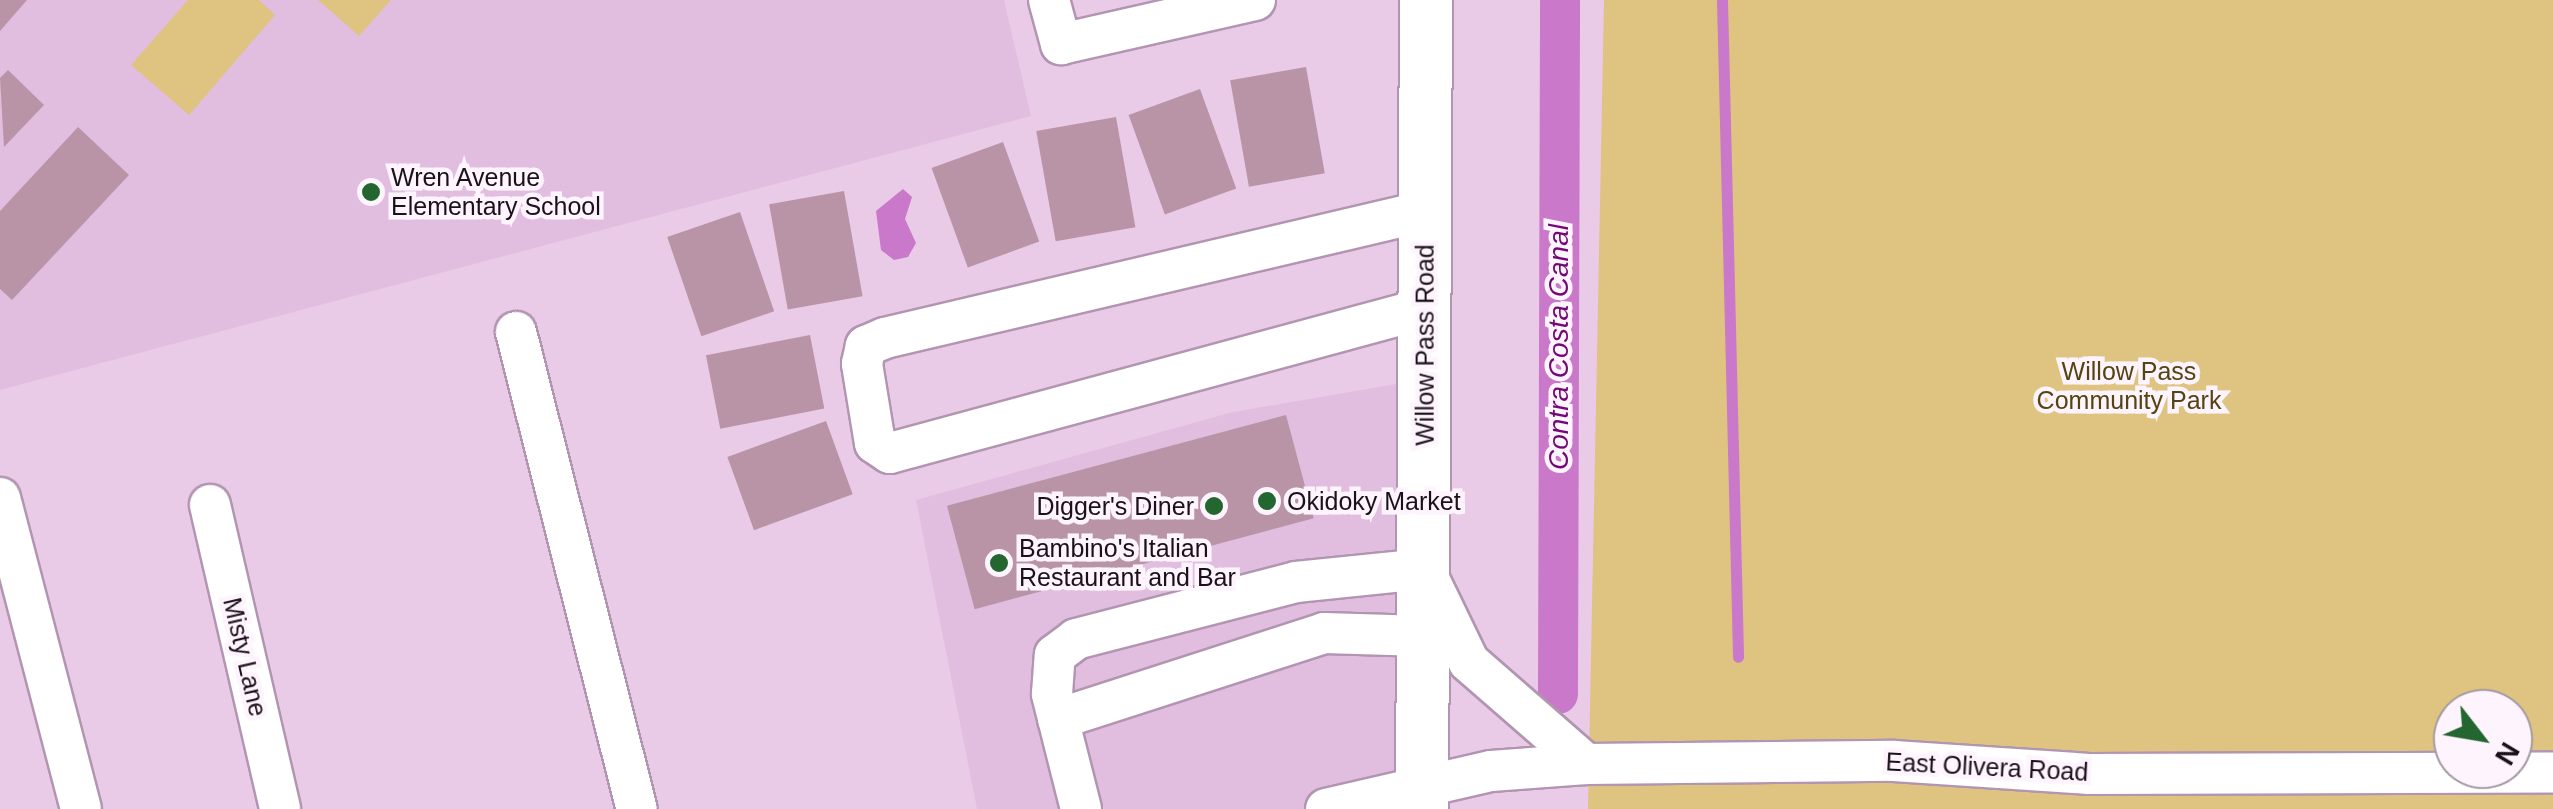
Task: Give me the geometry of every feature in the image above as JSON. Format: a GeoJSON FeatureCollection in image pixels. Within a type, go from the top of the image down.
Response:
{"type":"FeatureCollection","features":[{"type":"Feature","properties":{"kind":"main road","name":"Willow Pass Road"},"geometry":{"type":"LineString","coordinates":[[1422,797],[1426,0]]}},
{"type":"Feature","properties":{"kind":"street"},"geometry":{"type":"LineString","coordinates":[[1049,0],[1061,44],[1255,0]]}},
{"type":"Feature","properties":{"kind":"street"},"geometry":{"type":"LineString","coordinates":[[1426,210],[884,338],[866,346],[862,364],[876,444],[890,453],[1426,308]]}},
{"type":"Feature","properties":{"kind":"street"},"geometry":{"type":"LineString","coordinates":[[516,332],[637,809]]}},
{"type":"Feature","properties":{"kind":"street"},"geometry":{"type":"LineString","coordinates":[[0,498],[81,809]]}},
{"type":"Feature","properties":{"kind":"street","name":"Misty Lane"},"geometry":{"type":"LineString","coordinates":[[210,505],[280,809]]}},
{"type":"Feature","properties":{"kind":"street"},"geometry":{"type":"LineString","coordinates":[[1081,809],[1058,718],[1055,655],[1076,638],[1296,582],[1424,570],[1468,662],[1586,764]]}},
{"type":"Feature","properties":{"kind":"street"},"geometry":{"type":"LineString","coordinates":[[1058,718],[1308,638],[1424,636]]}},
{"type":"Feature","properties":{"kind":"street","name":"East Olivera Road"},"geometry":{"type":"LineString","coordinates":[[1326,809],[1422,797],[1586,764],[1894,761],[2089,774],[2553,772]]}},
{"type":"Feature","properties":{"kind":"shaded area","name":"Wren Avenue Elementary School"},"geometry":{"type":"Polygon","coordinates":[[[0,0],[1004,0],[1031,116],[0,390],[0,0]]]}},
{"type":"Feature","properties":{"kind":"shaded area"},"geometry":{"type":"Polygon","coordinates":[[[903,189],[912,197],[905,219],[916,243],[908,257],[894,260],[881,250],[876,211],[903,189]]]}},
{"type":"Feature","properties":{"kind":"shaded area"},"geometry":{"type":"Polygon","coordinates":[[[1425,379],[1422,809],[977,809],[916,500],[1233,412],[1425,379]]]}},
{"type":"Feature","properties":{"kind":"green space"},"geometry":{"type":"Polygon","coordinates":[[[188,0],[259,0],[275,15],[189,115],[131,65],[188,0]]]}},
{"type":"Feature","properties":{"kind":"green space"},"geometry":{"type":"Polygon","coordinates":[[[318,0],[391,0],[359,36],[318,0]]]}},
{"type":"Feature","properties":{"kind":"green space","name":"Willow Pass Community Park"},"geometry":{"type":"Polygon","coordinates":[[[1604,0],[2553,0],[2553,809],[1588,809],[1604,0]]]}},
{"type":"Feature","properties":{"kind":"building"},"geometry":{"type":"Polygon","coordinates":[[[0,0],[27,0],[0,31],[0,0]]]}},
{"type":"Feature","properties":{"kind":"building"},"geometry":{"type":"Polygon","coordinates":[[[1306,67],[1325,173],[1249,187],[1230,80],[1306,67]]]}},
{"type":"Feature","properties":{"kind":"building"},"geometry":{"type":"Polygon","coordinates":[[[8,70],[44,105],[4,147],[0,78],[8,70]]]}},
{"type":"Feature","properties":{"kind":"building"},"geometry":{"type":"Polygon","coordinates":[[[1200,89],[1236,189],[1165,215],[1129,115],[1200,89]]]}},
{"type":"Feature","properties":{"kind":"building"},"geometry":{"type":"Polygon","coordinates":[[[1116,117],[1135,227],[1056,241],[1036,131],[1116,117]]]}},
{"type":"Feature","properties":{"kind":"building"},"geometry":{"type":"Polygon","coordinates":[[[78,127],[129,175],[12,300],[0,289],[0,211],[78,127]]]}},
{"type":"Feature","properties":{"kind":"building"},"geometry":{"type":"Polygon","coordinates":[[[1003,142],[1039,242],[968,268],[932,168],[1003,142]]]}},
{"type":"Feature","properties":{"kind":"building"},"geometry":{"type":"Polygon","coordinates":[[[844,191],[863,296],[788,310],[769,204],[844,191]]]}},
{"type":"Feature","properties":{"kind":"building"},"geometry":{"type":"Polygon","coordinates":[[[740,212],[774,311],[701,336],[667,237],[740,212]]]}},
{"type":"Feature","properties":{"kind":"building"},"geometry":{"type":"Polygon","coordinates":[[[810,335],[824,409],[720,429],[706,355],[810,335]]]}},
{"type":"Feature","properties":{"kind":"building"},"geometry":{"type":"Polygon","coordinates":[[[1286,415],[1314,518],[975,609],[947,506],[1286,415]]]}},
{"type":"Feature","properties":{"kind":"building"},"geometry":{"type":"Polygon","coordinates":[[[826,421],[853,494],[754,530],[727,457],[826,421]]]}},
{"type":"Feature","properties":{"kind":"waterway","name":"Contra Costa Canal"},"geometry":{"type":"LineString","coordinates":[[1558,694],[1560,0]]}},
{"type":"Feature","properties":{"kind":"waterway"},"geometry":{"type":"LineString","coordinates":[[1722,0],[1738,657]]}},
{"type":"Feature","properties":{"kind":"place","name":"Wren Avenue Elementary School"},"geometry":{"type":"Point","coordinates":[371,192]}},
{"type":"Feature","properties":{"kind":"place","name":"Okidoky Market"},"geometry":{"type":"Point","coordinates":[1267,501]}},
{"type":"Feature","properties":{"kind":"place","name":"Digger's Diner"},"geometry":{"type":"Point","coordinates":[1214,506]}},
{"type":"Feature","properties":{"kind":"place","name":"Bambino's Italian Restaurant and Bar"},"geometry":{"type":"Point","coordinates":[999,563]}}]}
